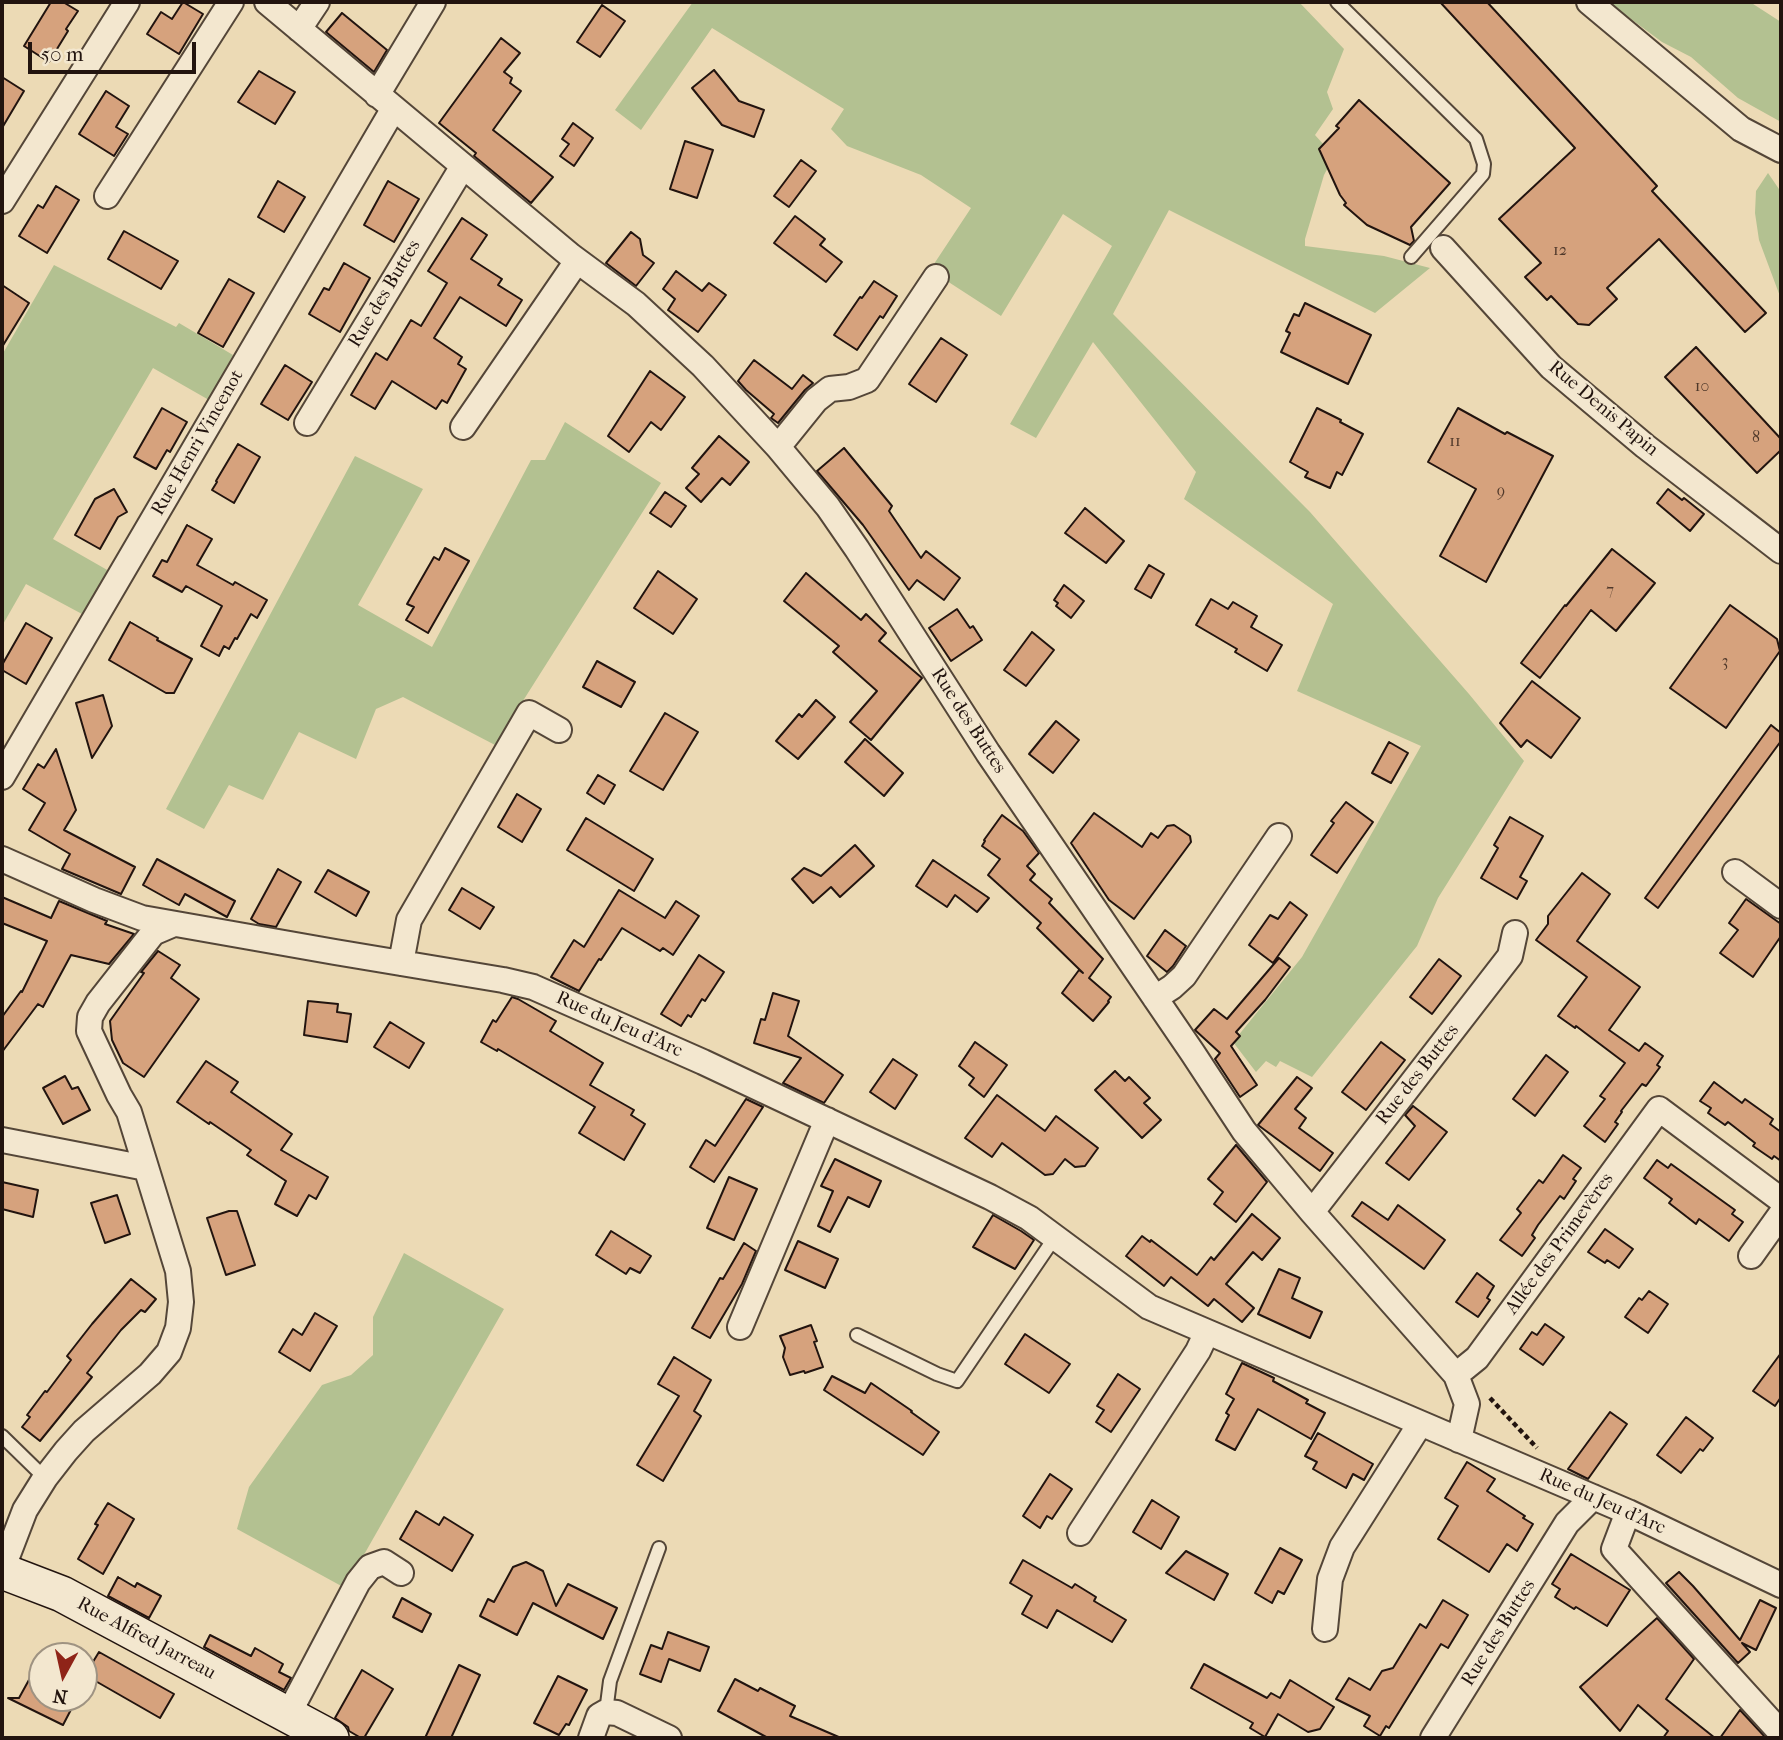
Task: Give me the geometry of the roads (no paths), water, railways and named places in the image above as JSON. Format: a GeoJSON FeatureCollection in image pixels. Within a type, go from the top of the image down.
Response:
{"type":"FeatureCollection","features":[{"type":"Feature","properties":{"kind":"street"},"geometry":{"type":"LineString","coordinates":[[2,201],[127,2]]}},
{"type":"Feature","properties":{"kind":"street"},"geometry":{"type":"LineString","coordinates":[[107,196],[231,2]]}},
{"type":"Feature","properties":{"kind":"street","name":"Rue des Buttes"},"geometry":{"type":"LineString","coordinates":[[267,2],[577,261],[636,304],[704,366],[828,506],[988,753],[1244,1131],[1312,1212],[1460,1372],[1467,1404],[1459,1440]]}},
{"type":"Feature","properties":{"kind":"street"},"geometry":{"type":"LineString","coordinates":[[299,29],[317,2]]}},
{"type":"Feature","properties":{"kind":"street"},"geometry":{"type":"LineString","coordinates":[[385,101],[433,2]]}},
{"type":"Feature","properties":{"kind":"street"},"geometry":{"type":"LineString","coordinates":[[1590,2],[1741,129],[1781,150]]}},
{"type":"Feature","properties":{"kind":"street","name":"Rue Henri Vincenot"},"geometry":{"type":"LineString","coordinates":[[2,778],[385,101]]}},
{"type":"Feature","properties":{"kind":"street","name":"Rue des Buttes"},"geometry":{"type":"LineString","coordinates":[[307,423],[463,166]]}},
{"type":"Feature","properties":{"kind":"street","name":"Rue Denis Papin"},"geometry":{"type":"LineString","coordinates":[[1436,242],[1551,367],[1645,446],[1781,551]]}},
{"type":"Feature","properties":{"kind":"street"},"geometry":{"type":"LineString","coordinates":[[463,427],[577,261]]}},
{"type":"Feature","properties":{"kind":"street"},"geometry":{"type":"LineString","coordinates":[[778,447],[816,400],[830,389],[849,387],[867,380],[936,277]]}},
{"type":"Feature","properties":{"kind":"street"},"geometry":{"type":"LineString","coordinates":[[401,963],[409,920],[529,713],[559,730]]}},
{"type":"Feature","properties":{"kind":"street"},"geometry":{"type":"LineString","coordinates":[[1155,998],[1184,976],[1279,836]]}},
{"type":"Feature","properties":{"kind":"street","name":"Rue du Jeu d'Arc"},"geometry":{"type":"LineString","coordinates":[[2,859],[142,918],[533,986],[703,1062],[990,1197],[1029,1218],[1149,1307],[1629,1512],[1781,1586]]}},
{"type":"Feature","properties":{"kind":"street"},"geometry":{"type":"LineString","coordinates":[[1735,872],[1781,906]]}},
{"type":"Feature","properties":{"kind":"street"},"geometry":{"type":"LineString","coordinates":[[2,1571],[25,1510],[45,1478],[84,1431],[150,1374],[169,1352],[178,1328],[181,1302],[178,1270],[129,1112],[89,1031],[90,1017],[98,1003],[153,933],[174,924]]}},
{"type":"Feature","properties":{"kind":"street","name":"Rue des Buttes"},"geometry":{"type":"LineString","coordinates":[[1312,1212],[1510,956],[1515,933]]}},
{"type":"Feature","properties":{"kind":"street","name":"Allée des Primevères"},"geometry":{"type":"LineString","coordinates":[[1460,1372],[1477,1358],[1659,1110],[1781,1200]]}},
{"type":"Feature","properties":{"kind":"street"},"geometry":{"type":"LineString","coordinates":[[740,1327],[827,1120]]}},
{"type":"Feature","properties":{"kind":"street"},"geometry":{"type":"LineString","coordinates":[[2,1140],[146,1168]]}},
{"type":"Feature","properties":{"kind":"street"},"geometry":{"type":"LineString","coordinates":[[1751,1256],[1781,1214]]}},
{"type":"Feature","properties":{"kind":"street"},"geometry":{"type":"LineString","coordinates":[[1080,1533],[1198,1351],[1207,1332]]}},
{"type":"Feature","properties":{"kind":"street"},"geometry":{"type":"LineString","coordinates":[[1325,1629],[1330,1579],[1342,1547],[1420,1424]]}},
{"type":"Feature","properties":{"kind":"street","name":"Rue des Buttes"},"geometry":{"type":"LineString","coordinates":[[1433,1738],[1567,1522],[1593,1497]]}},
{"type":"Feature","properties":{"kind":"street"},"geometry":{"type":"LineString","coordinates":[[1629,1512],[1614,1549],[1781,1733]]}},
{"type":"Feature","properties":{"kind":"street"},"geometry":{"type":"LineString","coordinates":[[288,1715],[364,1574],[370,1567],[384,1562],[401,1573]]}},
{"type":"Feature","properties":{"kind":"street","name":"Rue Alfred Jarreau"},"geometry":{"type":"LineString","coordinates":[[2,1571],[61,1594],[331,1738]]}},
{"type":"Feature","properties":{"kind":"street"},"geometry":{"type":"LineString","coordinates":[[591,1738],[598,1716],[606,1712],[617,1713],[669,1738]]}},
{"type":"Feature","properties":{"kind":"lane"},"geometry":{"type":"LineString","coordinates":[[1337,2],[1476,139],[1484,164],[1483,174],[1436,242],[1411,257]]}},
{"type":"Feature","properties":{"kind":"lane"},"geometry":{"type":"LineString","coordinates":[[857,1335],[957,1381],[1055,1237]]}},
{"type":"Feature","properties":{"kind":"lane"},"geometry":{"type":"LineString","coordinates":[[2,1436],[45,1478]]}},
{"type":"Feature","properties":{"kind":"lane"},"geometry":{"type":"LineString","coordinates":[[606,1712],[610,1681],[659,1548]]}}]}
